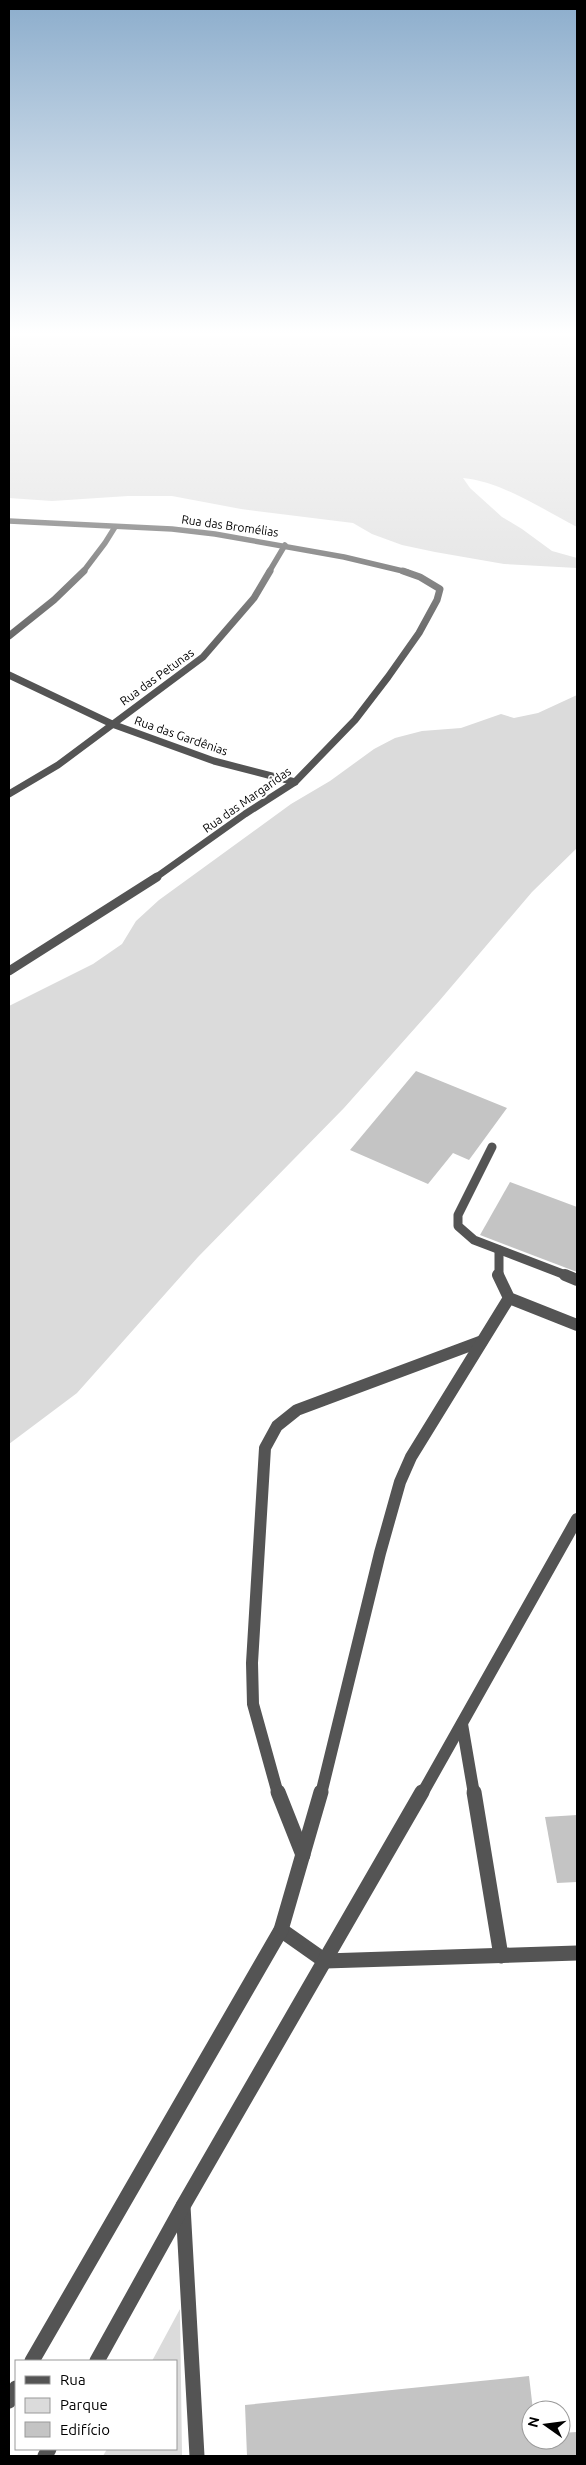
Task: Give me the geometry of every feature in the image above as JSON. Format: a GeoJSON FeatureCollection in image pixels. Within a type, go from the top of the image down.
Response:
{"type":"FeatureCollection","features":[{"type":"Feature","properties":{"kind":"street","name":"Rua das Bromélias"},"geometry":{"type":"LineString","coordinates":[[9,521],[224,535],[285,545],[376,564],[431,581],[440,589]]}},
{"type":"Feature","properties":{"kind":"street"},"geometry":{"type":"LineString","coordinates":[[9,636],[44,610],[74,580],[106,545],[116,527]]}},
{"type":"Feature","properties":{"kind":"street","name":"Rua das Petunas"},"geometry":{"type":"LineString","coordinates":[[9,794],[58,765],[203,657],[254,598],[285,545]]}},
{"type":"Feature","properties":{"kind":"street","name":"Rua das Margaridas"},"geometry":{"type":"LineString","coordinates":[[9,971],[174,866],[245,814],[295,782],[355,720],[388,677],[419,633],[437,600],[440,589]]}},
{"type":"Feature","properties":{"kind":"street","name":"Rua das Gardênias"},"geometry":{"type":"LineString","coordinates":[[9,675],[112,724],[214,761],[295,782]]}},
{"type":"Feature","properties":{"kind":"street"},"geometry":{"type":"LineString","coordinates":[[492,1147],[458,1215],[458,1226],[474,1240],[577,1280]]}},
{"type":"Feature","properties":{"kind":"street"},"geometry":{"type":"LineString","coordinates":[[499,1250],[498,1275],[509,1298],[577,1325]]}},
{"type":"Feature","properties":{"kind":"street"},"geometry":{"type":"LineString","coordinates":[[33,2360],[281,1930],[322,1790],[361,1628],[400,1482],[411,1457],[509,1298]]}},
{"type":"Feature","properties":{"kind":"street"},"geometry":{"type":"LineString","coordinates":[[303,1854],[273,1781],[253,1704],[252,1663],[265,1448],[277,1426],[297,1410],[482,1341]]}},
{"type":"Feature","properties":{"kind":"street"},"geometry":{"type":"LineString","coordinates":[[99,2360],[183,2206],[572,1537],[577,1518]]}},
{"type":"Feature","properties":{"kind":"street"},"geometry":{"type":"LineString","coordinates":[[462,1724],[501,1956]]}},
{"type":"Feature","properties":{"kind":"street"},"geometry":{"type":"LineString","coordinates":[[281,1930],[325,1961],[577,1953]]}},
{"type":"Feature","properties":{"kind":"street"},"geometry":{"type":"LineString","coordinates":[[183,2206],[197,2456]]}},
{"type":"Feature","properties":{"kind":"street"},"geometry":{"type":"LineString","coordinates":[[9,2401],[15,2390]]}},
{"type":"Feature","properties":{"kind":"green space"},"geometry":{"type":"Polygon","coordinates":[[[9,450],[577,450],[577,527],[507,491],[493,485],[463,478],[470,488],[502,517],[552,551],[577,558],[577,568],[504,564],[435,552],[402,545],[372,534],[353,523],[241,509],[172,496],[128,496],[52,501],[9,498],[9,450]]]}},
{"type":"Feature","properties":{"kind":"green space"},"geometry":{"type":"Polygon","coordinates":[[[577,695],[577,848],[532,892],[440,1000],[344,1108],[198,1257],[77,1393],[9,1444],[9,1006],[93,964],[122,944],[136,921],[159,900],[291,804],[330,781],[374,749],[395,738],[422,731],[461,728],[501,714],[514,718],[538,713],[577,695]]]}},
{"type":"Feature","properties":{"kind":"green space"},"geometry":{"type":"Polygon","coordinates":[[[180,2309],[182,2456],[103,2456],[106,2450],[178,2450],[178,2360],[153,2360],[180,2309]]]}},
{"type":"Feature","properties":{"kind":"building"},"geometry":{"type":"Polygon","coordinates":[[[416,1071],[507,1108],[469,1160],[453,1153],[428,1184],[350,1150],[416,1071]]]}},
{"type":"Feature","properties":{"kind":"building"},"geometry":{"type":"Polygon","coordinates":[[[510,1182],[577,1207],[577,1272],[480,1235],[510,1182]]]}},
{"type":"Feature","properties":{"kind":"building"},"geometry":{"type":"Polygon","coordinates":[[[577,1815],[577,1882],[557,1883],[545,1817],[577,1815]]]}},
{"type":"Feature","properties":{"kind":"building"},"geometry":{"type":"Polygon","coordinates":[[[529,2376],[532,2400],[521,2400],[521,2450],[571,2450],[571,2432],[577,2432],[577,2456],[247,2456],[245,2405],[529,2376]]]}}]}
